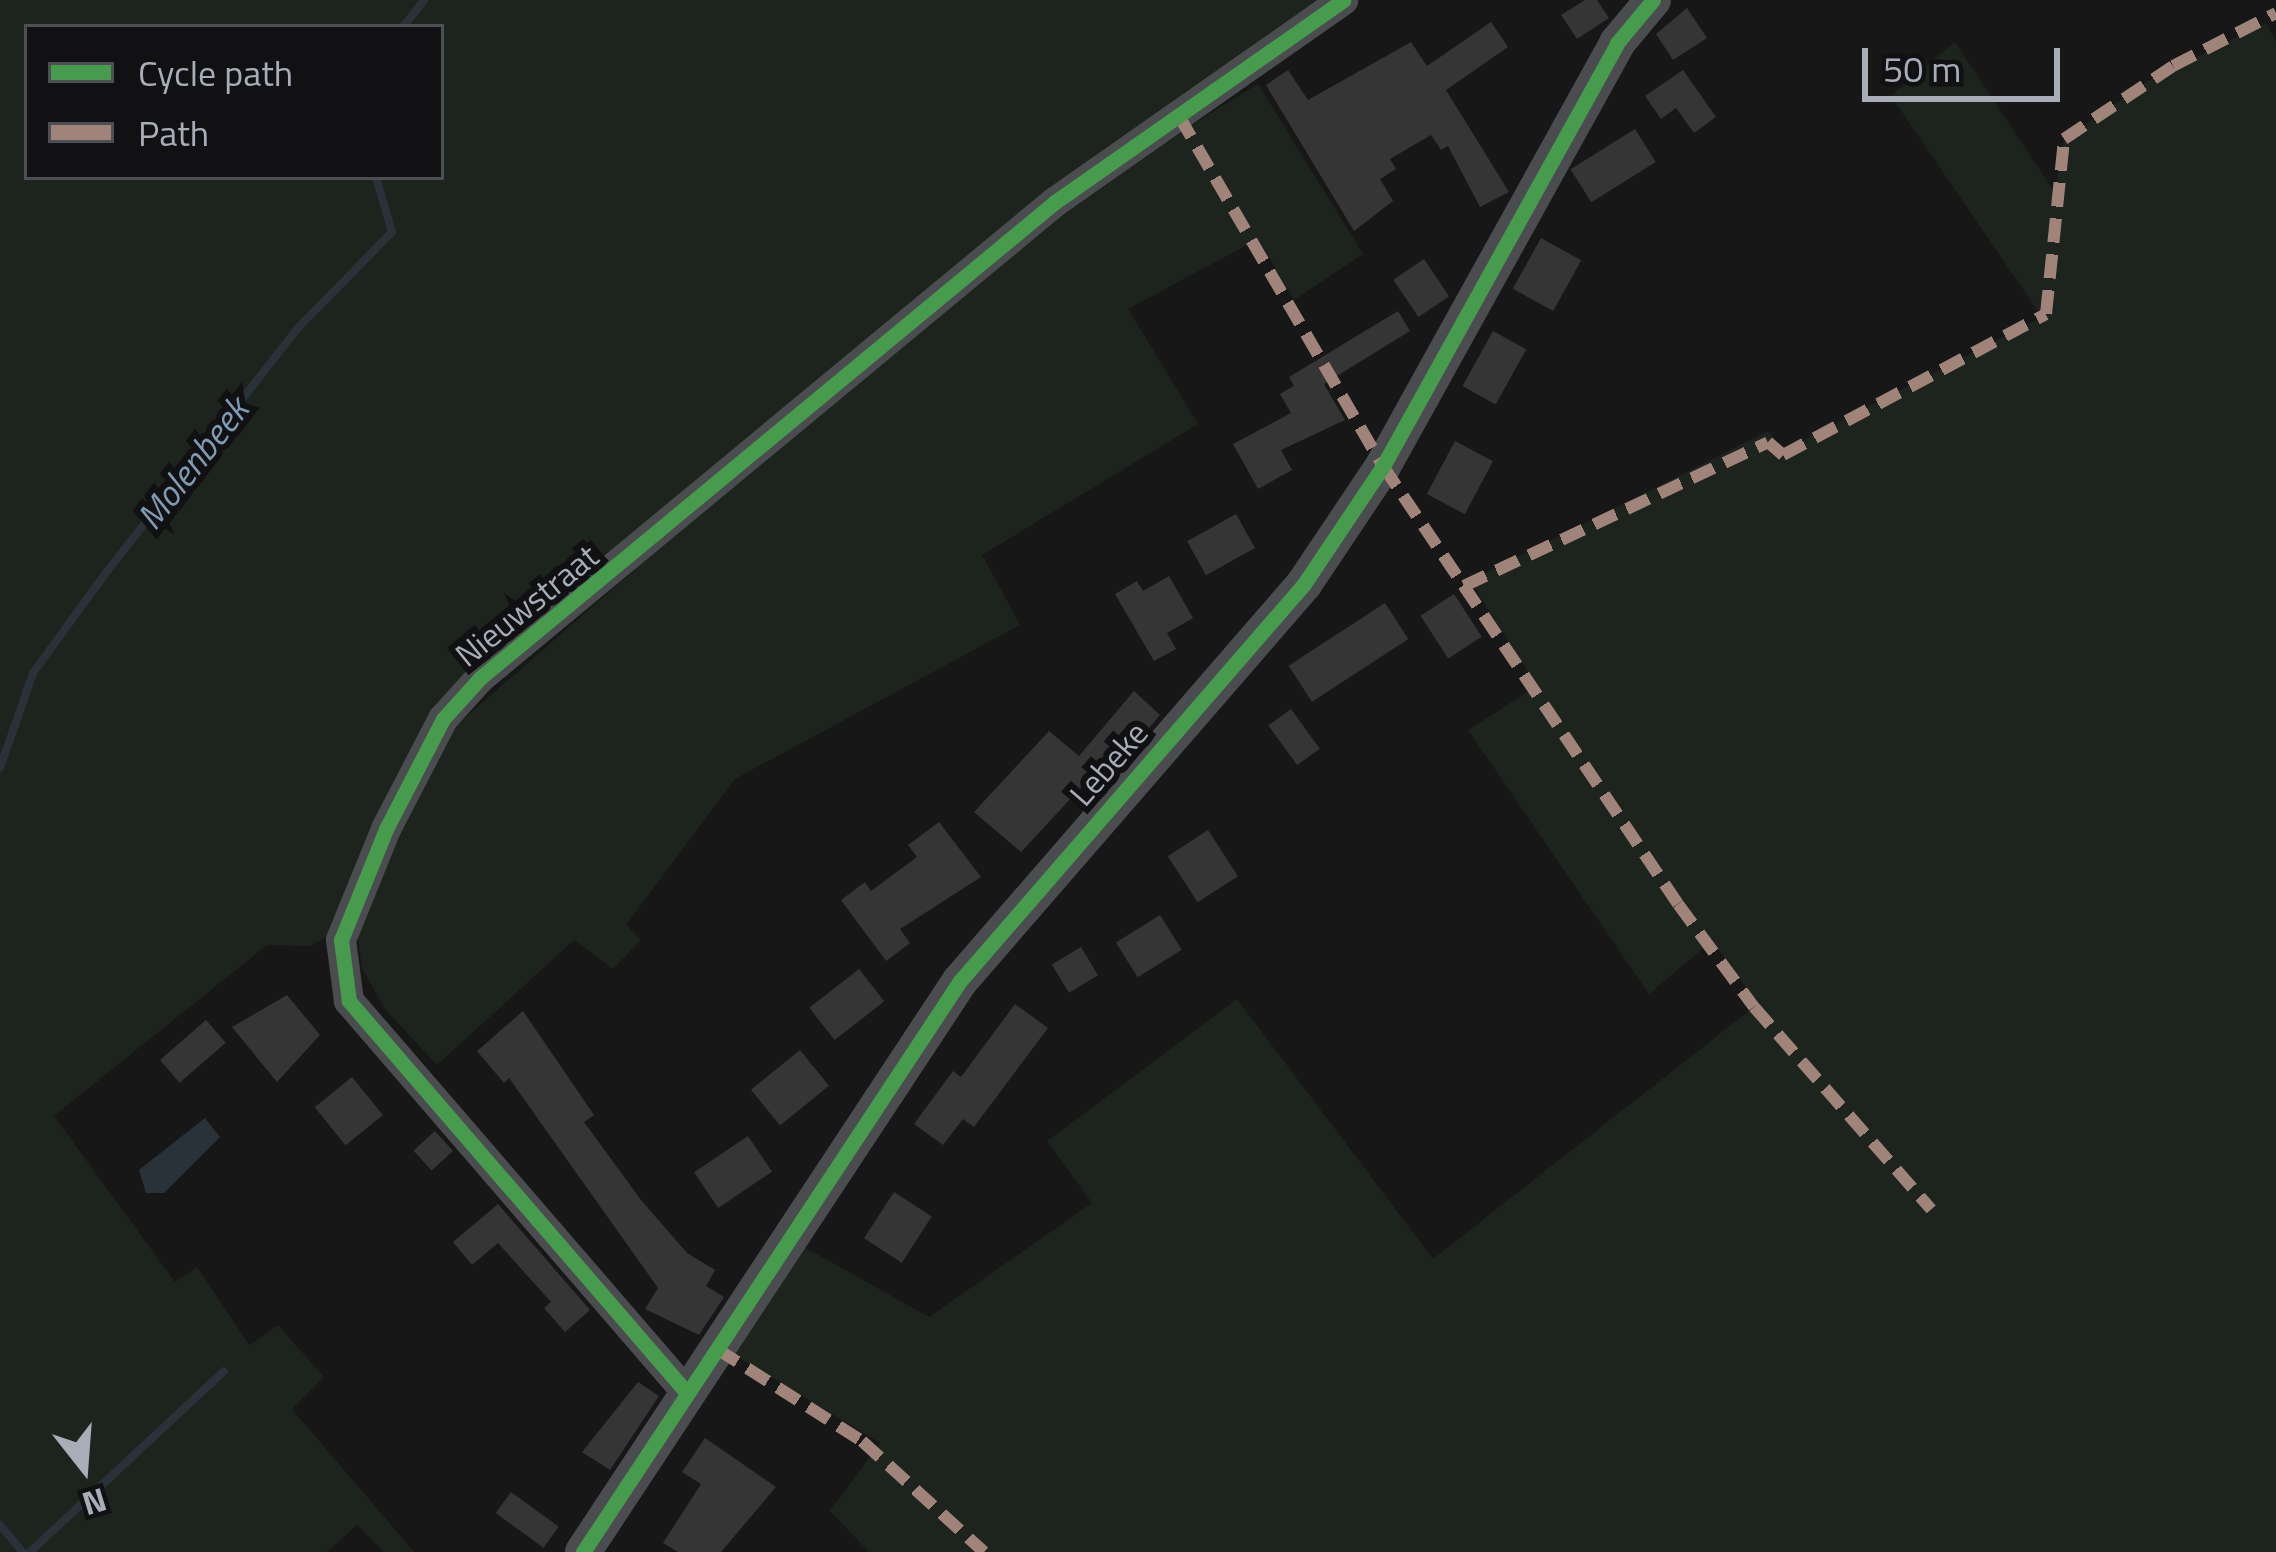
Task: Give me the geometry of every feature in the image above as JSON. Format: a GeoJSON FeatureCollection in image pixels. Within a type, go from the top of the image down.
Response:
{"type":"FeatureCollection","features":[{"type":"Feature","properties":{"kind":"street","name":"Nieuwstraat"},"geometry":{"type":"LineString","coordinates":[[687,1393],[349,1001],[341,940],[443,719],[481,678],[600,586],[950,285],[1343,0]]}},
{"type":"Feature","properties":{"kind":"street","name":"Lebeke"},"geometry":{"type":"LineString","coordinates":[[583,1552],[960,981],[1304,584],[1383,466],[1617,43],[1653,0]]}},
{"type":"Feature","properties":{"kind":"shaded area"},"geometry":{"type":"Polygon","coordinates":[[[0,0],[1327,0],[447,702],[335,931],[311,946],[267,945],[54,1116],[175,1282],[197,1267],[249,1345],[278,1325],[324,1377],[292,1409],[414,1552],[384,1552],[357,1525],[327,1552],[0,1552],[0,0]]]}},
{"type":"Feature","properties":{"kind":"shaded area"},"geometry":{"type":"Polygon","coordinates":[[[2266,23],[2276,41],[2276,1552],[869,1552],[830,1511],[880,1443],[733,1354],[804,1247],[929,1317],[1092,1203],[1047,1141],[1237,999],[1433,1259],[1758,1004],[1712,941],[1649,994],[1468,730],[1537,686],[1470,581],[1768,431],[1784,450],[2042,317],[1891,96],[1955,42],[2055,193],[2064,139],[2151,79],[2266,23]]]}},
{"type":"Feature","properties":{"kind":"shaded area"},"geometry":{"type":"Polygon","coordinates":[[[1258,84],[1363,254],[1294,300],[1258,239],[1128,309],[1198,424],[982,555],[1020,625],[735,779],[626,925],[641,940],[613,969],[574,940],[437,1065],[385,1009],[362,968],[357,931],[444,736],[786,438],[1100,182],[1258,84]]]}},
{"type":"Feature","properties":{"kind":"shaded area"},"geometry":{"type":"Polygon","coordinates":[[[205,1118],[220,1137],[164,1193],[146,1193],[139,1170],[205,1118]]]}},
{"type":"Feature","properties":{"kind":"building"},"geometry":{"type":"Polygon","coordinates":[[[1585,0],[1597,0],[1609,18],[1577,39],[1561,15],[1585,0]]]}},
{"type":"Feature","properties":{"kind":"building"},"geometry":{"type":"Polygon","coordinates":[[[1687,8],[1707,38],[1673,60],[1656,34],[1687,8]]]}},
{"type":"Feature","properties":{"kind":"building"},"geometry":{"type":"Polygon","coordinates":[[[1491,22],[1508,47],[1446,90],[1509,192],[1480,207],[1448,146],[1441,150],[1431,135],[1390,159],[1396,169],[1380,179],[1393,201],[1354,231],[1266,85],[1288,70],[1308,100],[1411,42],[1427,66],[1491,22]]]}},
{"type":"Feature","properties":{"kind":"building"},"geometry":{"type":"Polygon","coordinates":[[[1683,70],[1716,117],[1694,133],[1676,108],[1661,119],[1645,96],[1683,70]]]}},
{"type":"Feature","properties":{"kind":"building"},"geometry":{"type":"Polygon","coordinates":[[[1635,129],[1656,162],[1591,202],[1571,169],[1635,129]]]}},
{"type":"Feature","properties":{"kind":"building"},"geometry":{"type":"Polygon","coordinates":[[[1541,238],[1581,260],[1553,311],[1513,289],[1541,238]]]}},
{"type":"Feature","properties":{"kind":"building"},"geometry":{"type":"Polygon","coordinates":[[[1424,259],[1449,296],[1418,317],[1393,280],[1424,259]]]}},
{"type":"Feature","properties":{"kind":"building"},"geometry":{"type":"Polygon","coordinates":[[[1398,311],[1410,331],[1324,384],[1345,420],[1281,450],[1292,470],[1258,489],[1233,444],[1291,413],[1280,394],[1294,386],[1289,377],[1398,311]]]}},
{"type":"Feature","properties":{"kind":"building"},"geometry":{"type":"Polygon","coordinates":[[[1493,331],[1526,349],[1496,405],[1462,386],[1493,331]]]}},
{"type":"Feature","properties":{"kind":"building"},"geometry":{"type":"Polygon","coordinates":[[[1455,441],[1493,461],[1465,514],[1427,494],[1455,441]]]}},
{"type":"Feature","properties":{"kind":"building"},"geometry":{"type":"Polygon","coordinates":[[[1236,514],[1255,548],[1206,575],[1187,541],[1236,514]]]}},
{"type":"Feature","properties":{"kind":"building"},"geometry":{"type":"Polygon","coordinates":[[[1169,576],[1193,618],[1167,633],[1176,649],[1154,661],[1115,594],[1137,581],[1143,591],[1169,576]]]}},
{"type":"Feature","properties":{"kind":"building"},"geometry":{"type":"Polygon","coordinates":[[[1454,594],[1482,637],[1448,659],[1420,616],[1454,594]]]}},
{"type":"Feature","properties":{"kind":"building"},"geometry":{"type":"Polygon","coordinates":[[[1385,603],[1408,639],[1312,702],[1289,666],[1385,603]]]}},
{"type":"Feature","properties":{"kind":"building"},"geometry":{"type":"Polygon","coordinates":[[[1134,691],[1160,715],[1123,759],[1115,751],[1021,852],[974,812],[1049,731],[1079,756],[1134,691]]]}},
{"type":"Feature","properties":{"kind":"building"},"geometry":{"type":"Polygon","coordinates":[[[1291,709],[1320,749],[1297,765],[1268,725],[1291,709]]]}},
{"type":"Feature","properties":{"kind":"building"},"geometry":{"type":"Polygon","coordinates":[[[939,822],[981,877],[900,929],[910,943],[886,961],[841,900],[865,882],[871,891],[917,857],[908,845],[939,822]]]}},
{"type":"Feature","properties":{"kind":"building"},"geometry":{"type":"Polygon","coordinates":[[[1208,830],[1238,876],[1198,902],[1168,856],[1208,830]]]}},
{"type":"Feature","properties":{"kind":"building"},"geometry":{"type":"Polygon","coordinates":[[[1160,915],[1182,950],[1138,977],[1116,943],[1160,915]]]}},
{"type":"Feature","properties":{"kind":"building"},"geometry":{"type":"Polygon","coordinates":[[[1081,947],[1098,975],[1069,993],[1052,965],[1081,947]]]}},
{"type":"Feature","properties":{"kind":"building"},"geometry":{"type":"Polygon","coordinates":[[[859,969],[884,1001],[835,1040],[809,1008],[859,969]]]}},
{"type":"Feature","properties":{"kind":"building"},"geometry":{"type":"Polygon","coordinates":[[[287,995],[320,1035],[277,1082],[232,1027],[287,995]]]}},
{"type":"Feature","properties":{"kind":"building"},"geometry":{"type":"Polygon","coordinates":[[[1015,1004],[1048,1028],[974,1127],[963,1119],[943,1145],[914,1124],[953,1071],[961,1077],[1015,1004]]]}},
{"type":"Feature","properties":{"kind":"building"},"geometry":{"type":"Polygon","coordinates":[[[523,1011],[594,1115],[584,1122],[641,1200],[687,1253],[715,1270],[706,1286],[724,1297],[699,1335],[645,1309],[658,1288],[509,1078],[504,1083],[477,1051],[523,1011]]]}},
{"type":"Feature","properties":{"kind":"building"},"geometry":{"type":"Polygon","coordinates":[[[206,1020],[226,1043],[180,1083],[160,1060],[206,1020]]]}},
{"type":"Feature","properties":{"kind":"building"},"geometry":{"type":"Polygon","coordinates":[[[800,1050],[829,1086],[780,1125],[751,1090],[800,1050]]]}},
{"type":"Feature","properties":{"kind":"building"},"geometry":{"type":"Polygon","coordinates":[[[352,1077],[383,1115],[346,1145],[315,1107],[352,1077]]]}},
{"type":"Feature","properties":{"kind":"building"},"geometry":{"type":"Polygon","coordinates":[[[435,1131],[453,1151],[432,1170],[413,1150],[435,1131]]]}},
{"type":"Feature","properties":{"kind":"building"},"geometry":{"type":"Polygon","coordinates":[[[748,1136],[772,1172],[718,1208],[694,1172],[748,1136]]]}},
{"type":"Feature","properties":{"kind":"building"},"geometry":{"type":"Polygon","coordinates":[[[894,1192],[932,1217],[902,1263],[864,1238],[894,1192]]]}},
{"type":"Feature","properties":{"kind":"building"},"geometry":{"type":"Polygon","coordinates":[[[498,1204],[590,1310],[565,1332],[544,1308],[551,1302],[498,1243],[472,1265],[453,1242],[498,1204]]]}},
{"type":"Feature","properties":{"kind":"building"},"geometry":{"type":"Polygon","coordinates":[[[638,1382],[659,1396],[610,1470],[582,1452],[638,1382]]]}},
{"type":"Feature","properties":{"kind":"building"},"geometry":{"type":"Polygon","coordinates":[[[705,1438],[776,1487],[721,1552],[678,1552],[663,1543],[701,1484],[682,1472],[705,1438]]]}},
{"type":"Feature","properties":{"kind":"building"},"geometry":{"type":"Polygon","coordinates":[[[511,1492],[559,1527],[543,1548],[496,1513],[511,1492]]]}},
{"type":"Feature","properties":{"kind":"waterway","name":"Molenbeek"},"geometry":{"type":"LineString","coordinates":[[405,24],[424,0]]}},
{"type":"Feature","properties":{"kind":"waterway","name":"Molenbeek"},"geometry":{"type":"LineString","coordinates":[[0,768],[33,673],[105,574],[299,327],[392,232],[377,180]]}},
{"type":"Feature","properties":{"kind":"waterway"},"geometry":{"type":"LineString","coordinates":[[30,1552],[224,1371]]}},
{"type":"Feature","properties":{"kind":"waterway"},"geometry":{"type":"LineString","coordinates":[[0,1525],[23,1552]]}},
{"type":"Feature","properties":{"kind":"marked path"},"geometry":{"type":"LineString","coordinates":[[1464,586],[1768,442],[1783,455],[2046,314],[2064,139],[2173,66],[2276,13]]}},
{"type":"Feature","properties":{"kind":"marked path"},"geometry":{"type":"LineString","coordinates":[[1179,116],[1383,466],[1678,904],[1754,1007],[1931,1209]]}},
{"type":"Feature","properties":{"kind":"marked path"},"geometry":{"type":"LineString","coordinates":[[717,1349],[862,1441],[984,1552]]}},
{"type":"Feature","properties":{"kind":"cycle path"},"geometry":{"type":"LineString","coordinates":[[687,1393],[349,1001],[341,940],[386,829],[443,719],[480,678],[1055,202],[1343,0]]}},
{"type":"Feature","properties":{"kind":"cycle path"},"geometry":{"type":"LineString","coordinates":[[583,1552],[960,981],[1304,584],[1383,466],[1617,43],[1653,0]]}}]}
